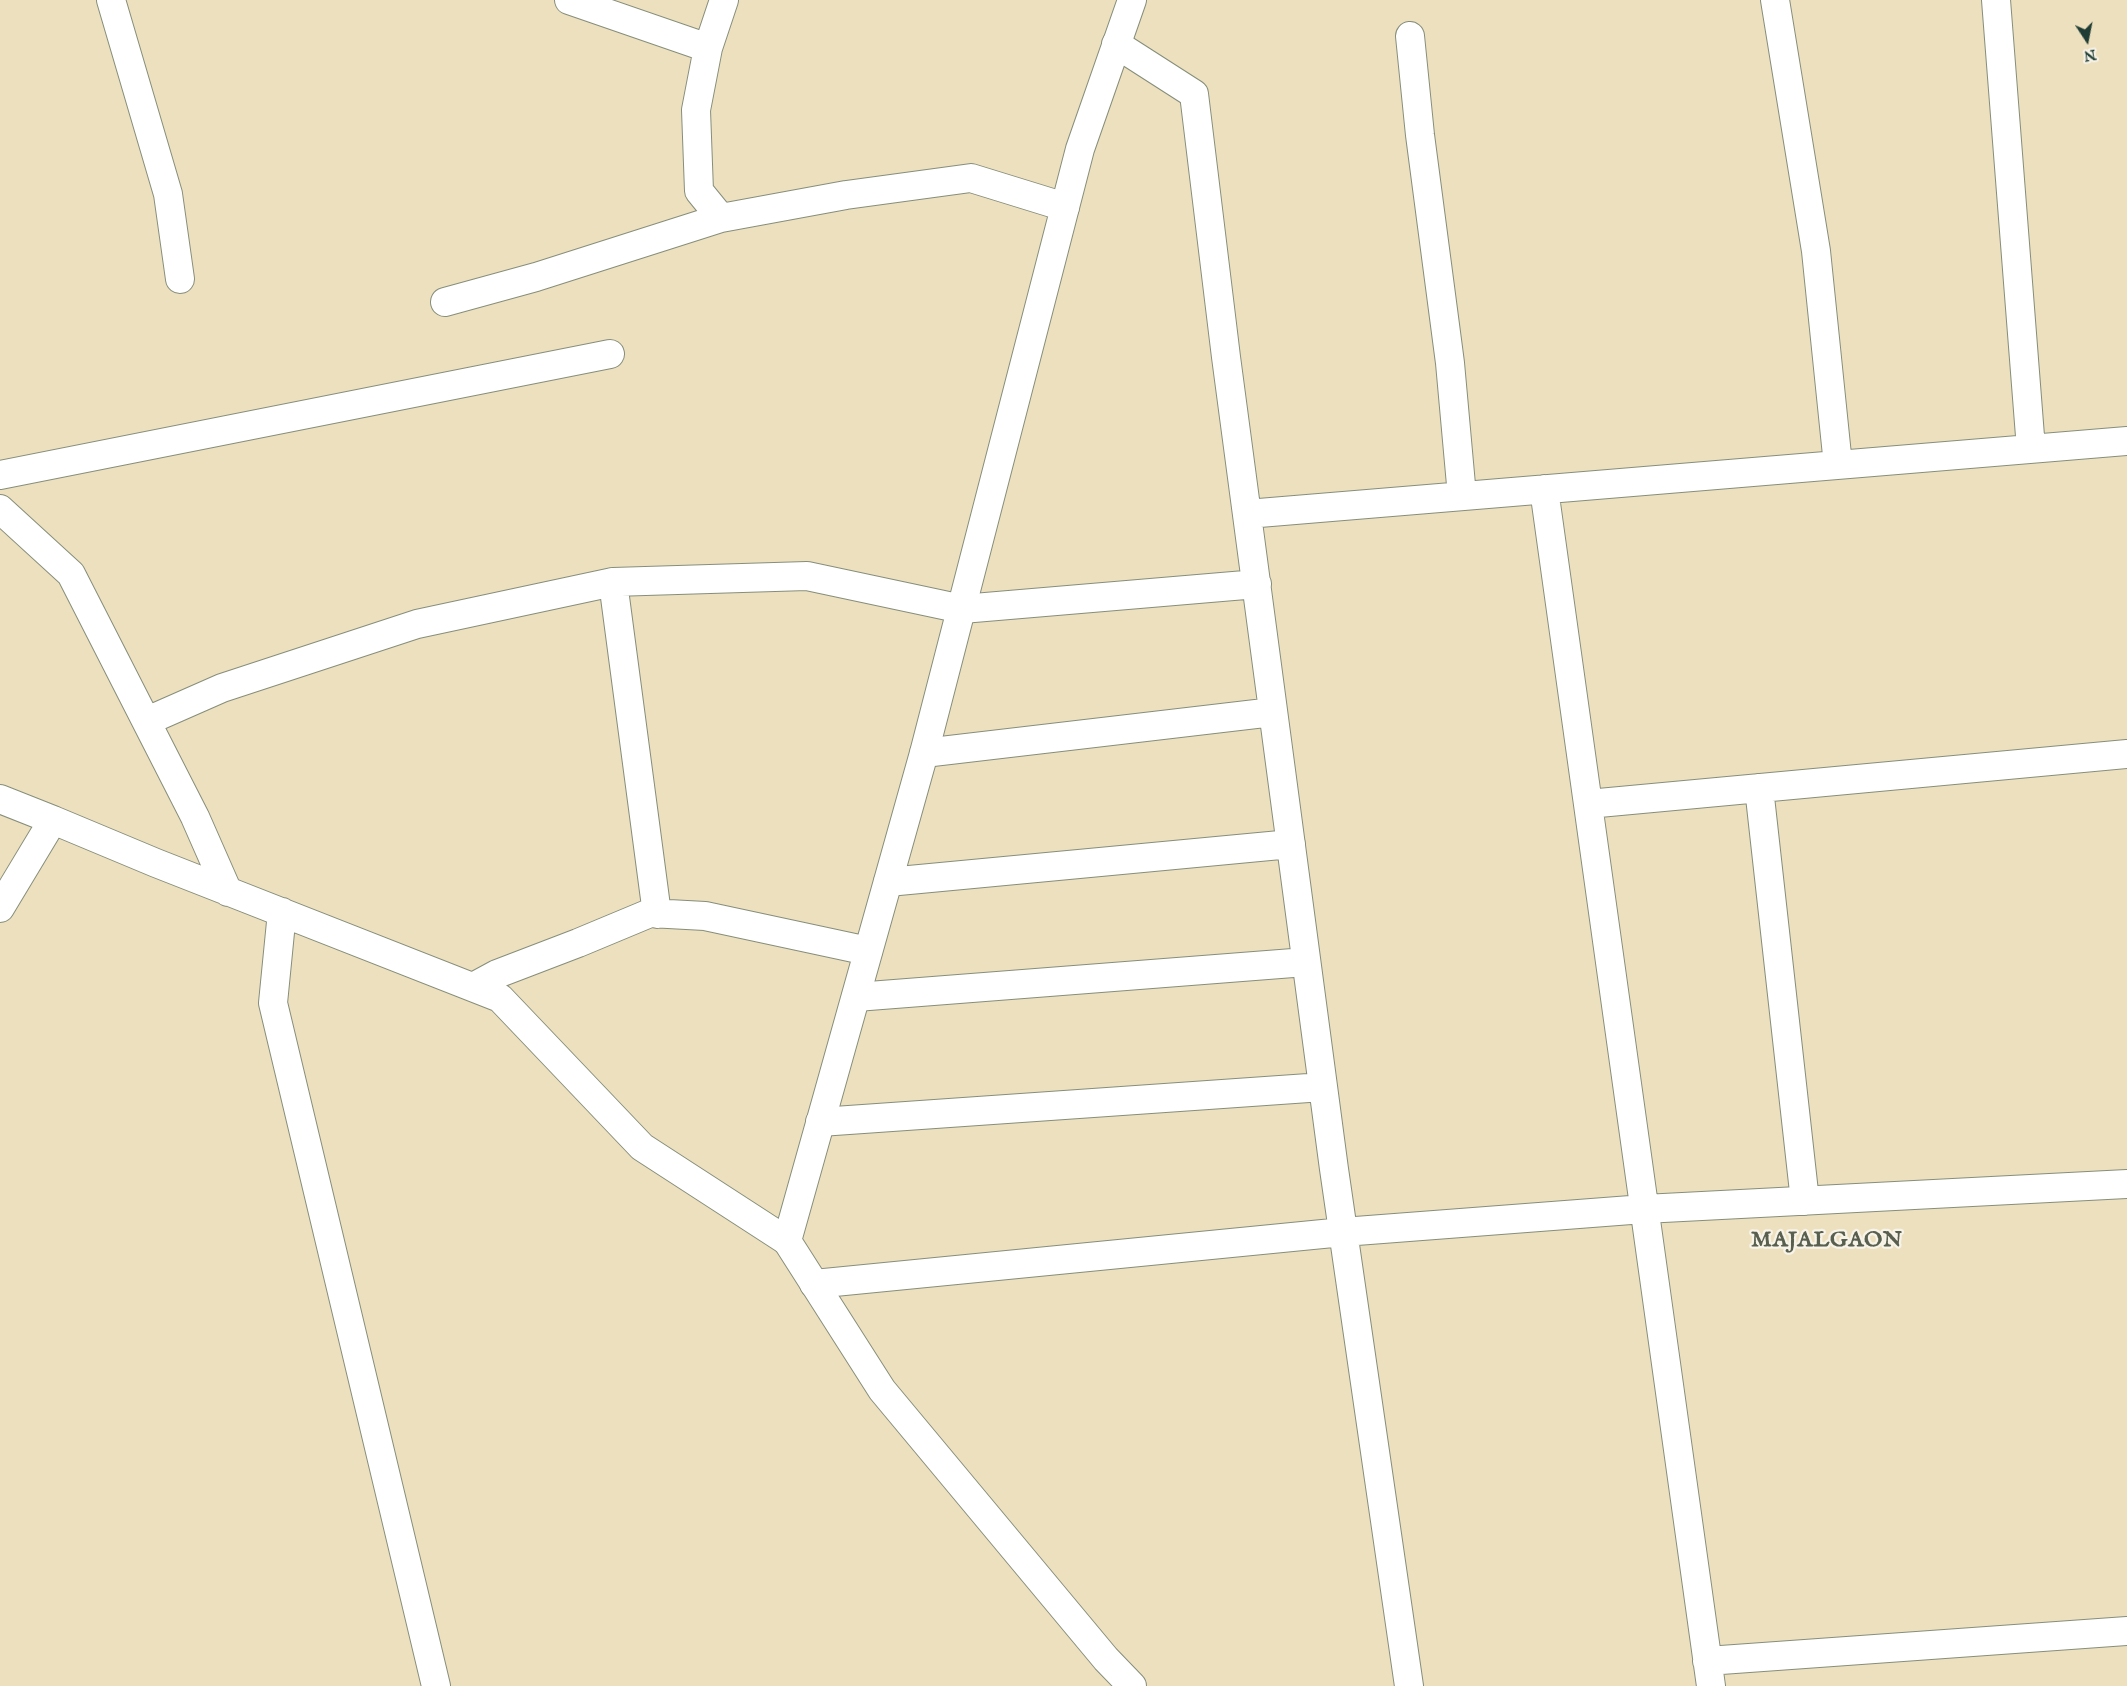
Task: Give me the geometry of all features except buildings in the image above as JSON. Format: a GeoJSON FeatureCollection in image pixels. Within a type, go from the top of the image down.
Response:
{"type":"FeatureCollection","features":[{"type":"Feature","properties":{"kind":"street"},"geometry":{"type":"LineString","coordinates":[[111,0],[168,194],[180,278]]}},
{"type":"Feature","properties":{"kind":"street"},"geometry":{"type":"LineString","coordinates":[[569,0],[708,48]]}},
{"type":"Feature","properties":{"kind":"street"},"geometry":{"type":"LineString","coordinates":[[721,218],[699,191],[696,110],[708,48],[724,0]]}},
{"type":"Feature","properties":{"kind":"street"},"geometry":{"type":"LineString","coordinates":[[787,1241],[924,753],[1080,149],[1132,0]]}},
{"type":"Feature","properties":{"kind":"street"},"geometry":{"type":"LineString","coordinates":[[1775,0],[1816,251],[1838,465]]}},
{"type":"Feature","properties":{"kind":"street"},"geometry":{"type":"LineString","coordinates":[[1996,0],[2031,448]]}},
{"type":"Feature","properties":{"kind":"street"},"geometry":{"type":"LineString","coordinates":[[1410,36],[1420,136],[1450,363],[1462,496]]}},
{"type":"Feature","properties":{"kind":"street"},"geometry":{"type":"LineString","coordinates":[[1116,44],[1194,94],[1306,962],[1343,1232],[1410,1686]]}},
{"type":"Feature","properties":{"kind":"street"},"geometry":{"type":"LineString","coordinates":[[445,302],[536,277],[721,218],[846,195],[971,178],[1065,207]]}},
{"type":"Feature","properties":{"kind":"street"},"geometry":{"type":"LineString","coordinates":[[0,475],[610,354]]}},
{"type":"Feature","properties":{"kind":"street"},"geometry":{"type":"LineString","coordinates":[[1247,514],[2127,441]]}},
{"type":"Feature","properties":{"kind":"street"},"geometry":{"type":"LineString","coordinates":[[1544,489],[1709,1674],[2127,1632]]}},
{"type":"Feature","properties":{"kind":"street"},"geometry":{"type":"LineString","coordinates":[[0,509],[71,574],[195,818],[228,892]]}},
{"type":"Feature","properties":{"kind":"street"},"geometry":{"type":"LineString","coordinates":[[147,722],[222,688],[417,624],[613,582],[807,576],[962,609],[1257,584]]}},
{"type":"Feature","properties":{"kind":"street"},"geometry":{"type":"LineString","coordinates":[[613,582],[658,914]]}},
{"type":"Feature","properties":{"kind":"street"},"geometry":{"type":"LineString","coordinates":[[924,753],[1273,712]]}},
{"type":"Feature","properties":{"kind":"street"},"geometry":{"type":"LineString","coordinates":[[1588,804],[2127,754]]}},
{"type":"Feature","properties":{"kind":"street"},"geometry":{"type":"LineString","coordinates":[[1759,788],[1805,1201]]}},
{"type":"Feature","properties":{"kind":"street"},"geometry":{"type":"LineString","coordinates":[[0,799],[228,892],[500,998],[642,1147],[787,1241],[882,1390],[1100,1651],[1132,1686]]}},
{"type":"Feature","properties":{"kind":"street"},"geometry":{"type":"LineString","coordinates":[[0,908],[53,820]]}},
{"type":"Feature","properties":{"kind":"street"},"geometry":{"type":"LineString","coordinates":[[888,882],[1290,844]]}},
{"type":"Feature","properties":{"kind":"street"},"geometry":{"type":"LineString","coordinates":[[282,912],[274,1003],[436,1686]]}},
{"type":"Feature","properties":{"kind":"street"},"geometry":{"type":"LineString","coordinates":[[473,987],[497,974],[650,913],[705,916],[868,951]]}},
{"type":"Feature","properties":{"kind":"street"},"geometry":{"type":"LineString","coordinates":[[856,997],[1306,962]]}},
{"type":"Feature","properties":{"kind":"street"},"geometry":{"type":"LineString","coordinates":[[820,1122],[1323,1086]]}},
{"type":"Feature","properties":{"kind":"street"},"geometry":{"type":"LineString","coordinates":[[814,1284],[1343,1232],[1644,1209],[2127,1184]]}},
{"type":"Feature","properties":{"kind":"district","name":"MAJALGAON"},"geometry":{"type":"Point","coordinates":[1827,1241]}}]}
